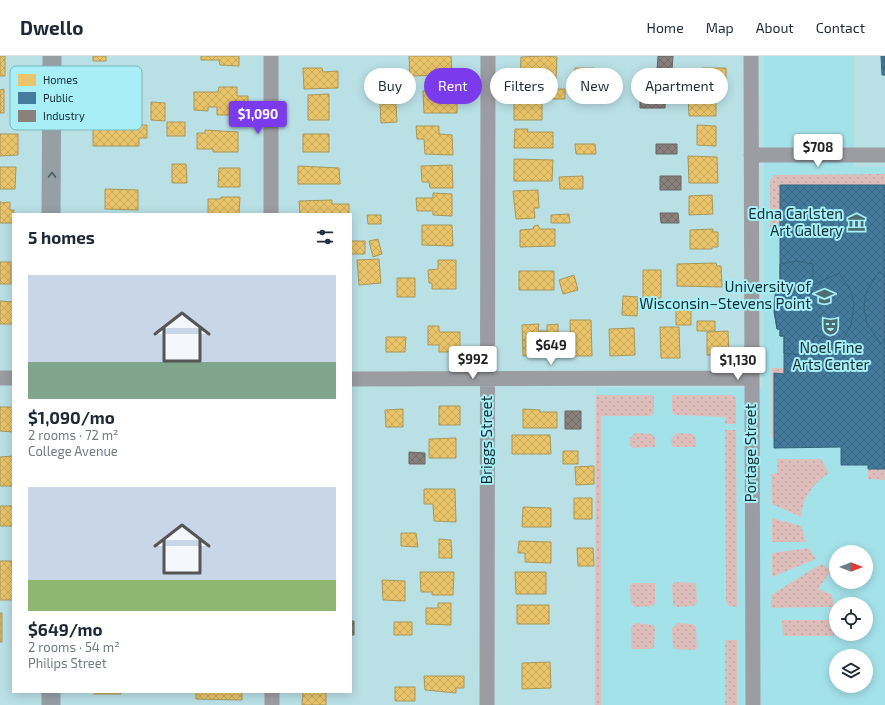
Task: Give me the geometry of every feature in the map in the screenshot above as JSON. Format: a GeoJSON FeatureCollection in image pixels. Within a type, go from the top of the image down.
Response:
{"type":"FeatureCollection","features":[{"type":"Feature","properties":{"kind":"main road"},"geometry":{"type":"LineString","coordinates":[[52,56],[52,66]]}},
{"type":"Feature","properties":{"kind":"main road"},"geometry":{"type":"LineString","coordinates":[[51,213],[52,130]]}},
{"type":"Feature","properties":{"kind":"main road"},"geometry":{"type":"LineString","coordinates":[[51,693],[51,705]]}},
{"type":"Feature","properties":{"kind":"street"},"geometry":{"type":"LineString","coordinates":[[271,56],[272,213]]}},
{"type":"Feature","properties":{"kind":"street","name":"Briggs Street"},"geometry":{"type":"LineString","coordinates":[[487,705],[488,56]]}},
{"type":"Feature","properties":{"kind":"street","name":"Portage Street"},"geometry":{"type":"LineString","coordinates":[[751,56],[753,705]]}},
{"type":"Feature","properties":{"kind":"street"},"geometry":{"type":"LineString","coordinates":[[751,155],[885,155]]}},
{"type":"Feature","properties":{"kind":"street"},"geometry":{"type":"LineString","coordinates":[[0,378],[12,378]]}},
{"type":"Feature","properties":{"kind":"street"},"geometry":{"type":"LineString","coordinates":[[352,379],[487,380],[751,378]]}},
{"type":"Feature","properties":{"kind":"street"},"geometry":{"type":"LineString","coordinates":[[272,693],[272,705]]}},
{"type":"Feature","properties":{"kind":"shaded area","name":"University of Wisconsin–Stevens Point"},"geometry":{"type":"Polygon","coordinates":[[[764,56],[854,56],[854,167],[885,167],[885,705],[595,705],[596,388],[763,388],[764,56]]]}},
{"type":"Feature","properties":{"kind":"shaded area"},"geometry":{"type":"Polygon","coordinates":[[[885,174],[885,185],[780,185],[780,231],[770,231],[770,181],[774,175],[885,174]]]}},
{"type":"Feature","properties":{"kind":"shaded area"},"geometry":{"type":"Polygon","coordinates":[[[772,368],[784,368],[784,374],[774,374],[774,438],[772,438],[772,368]]]}},
{"type":"Feature","properties":{"kind":"shaded area"},"geometry":{"type":"Polygon","coordinates":[[[596,395],[654,395],[654,413],[651,416],[601,416],[601,705],[595,705],[596,395]]]}},
{"type":"Feature","properties":{"kind":"shaded area"},"geometry":{"type":"Polygon","coordinates":[[[672,395],[732,395],[736,398],[736,424],[725,424],[725,417],[675,415],[672,412],[672,395]]]}},
{"type":"Feature","properties":{"kind":"shaded area"},"geometry":{"type":"Polygon","coordinates":[[[725,430],[736,430],[737,607],[729,606],[726,601],[725,430]]]}},
{"type":"Feature","properties":{"kind":"shaded area"},"geometry":{"type":"Polygon","coordinates":[[[635,433],[652,434],[655,438],[655,446],[632,448],[630,445],[630,438],[635,433]]]}},
{"type":"Feature","properties":{"kind":"shaded area"},"geometry":{"type":"Polygon","coordinates":[[[677,433],[693,434],[696,437],[696,447],[672,447],[671,439],[677,433]]]}},
{"type":"Feature","properties":{"kind":"shaded area"},"geometry":{"type":"Polygon","coordinates":[[[777,459],[821,459],[829,473],[813,486],[809,492],[804,503],[801,517],[772,504],[771,474],[777,473],[777,459]]]}},
{"type":"Feature","properties":{"kind":"shaded area"},"geometry":{"type":"Polygon","coordinates":[[[868,469],[885,469],[885,480],[868,479],[868,469]]]}},
{"type":"Feature","properties":{"kind":"shaded area"},"geometry":{"type":"Polygon","coordinates":[[[772,518],[801,526],[806,542],[772,542],[772,518]]]}},
{"type":"Feature","properties":{"kind":"shaded area"},"geometry":{"type":"Polygon","coordinates":[[[809,548],[816,559],[772,577],[772,553],[809,548]]]}},
{"type":"Feature","properties":{"kind":"shaded area"},"geometry":{"type":"Polygon","coordinates":[[[821,564],[829,568],[829,574],[818,589],[831,594],[832,597],[829,597],[829,607],[771,608],[771,595],[821,564]]]}},
{"type":"Feature","properties":{"kind":"shaded area"},"geometry":{"type":"Polygon","coordinates":[[[674,582],[696,583],[697,602],[694,606],[677,607],[673,605],[672,585],[674,582]]]}},
{"type":"Feature","properties":{"kind":"shaded area"},"geometry":{"type":"Polygon","coordinates":[[[633,583],[655,583],[655,603],[653,606],[635,607],[631,604],[630,585],[633,583]]]}},
{"type":"Feature","properties":{"kind":"shaded area"},"geometry":{"type":"Polygon","coordinates":[[[782,620],[829,620],[829,636],[783,636],[782,620]]]}},
{"type":"Feature","properties":{"kind":"shaded area"},"geometry":{"type":"Polygon","coordinates":[[[636,623],[654,625],[654,649],[632,649],[631,626],[636,623]]]}},
{"type":"Feature","properties":{"kind":"shaded area"},"geometry":{"type":"Polygon","coordinates":[[[678,623],[692,624],[696,626],[697,648],[695,650],[673,649],[672,628],[678,623]]]}},
{"type":"Feature","properties":{"kind":"shaded area"},"geometry":{"type":"Polygon","coordinates":[[[725,640],[737,640],[737,705],[725,705],[725,640]]]}},
{"type":"Feature","properties":{"kind":"building: Homes"},"geometry":{"type":"Polygon","coordinates":[[[0,56],[5,56],[5,76],[0,76],[0,56]]]}},
{"type":"Feature","properties":{"kind":"building: Homes"},"geometry":{"type":"Polygon","coordinates":[[[93,56],[106,56],[106,61],[93,61],[93,56]]]}},
{"type":"Feature","properties":{"kind":"building: Homes"},"geometry":{"type":"Polygon","coordinates":[[[201,56],[239,56],[239,66],[220,65],[219,60],[201,60],[201,56]]]}},
{"type":"Feature","properties":{"kind":"building: Homes"},"geometry":{"type":"Polygon","coordinates":[[[409,56],[451,56],[452,68],[424,68],[424,76],[416,76],[416,68],[410,68],[409,56]]]}},
{"type":"Feature","properties":{"kind":"building: Homes"},"geometry":{"type":"Polygon","coordinates":[[[521,57],[557,57],[556,68],[520,68],[521,57]]]}},
{"type":"Feature","properties":{"kind":"building: Homes"},"geometry":{"type":"Polygon","coordinates":[[[303,68],[322,68],[323,72],[338,71],[338,88],[304,89],[303,68]]]}},
{"type":"Feature","properties":{"kind":"building: Homes"},"geometry":{"type":"Polygon","coordinates":[[[219,87],[237,87],[237,96],[248,96],[248,115],[217,115],[217,107],[208,107],[208,111],[194,110],[194,92],[218,92],[219,87]]]}},
{"type":"Feature","properties":{"kind":"building: Homes"},"geometry":{"type":"Polygon","coordinates":[[[4,89],[4,113],[0,113],[0,90],[4,89]]]}},
{"type":"Feature","properties":{"kind":"building: Homes"},"geometry":{"type":"Polygon","coordinates":[[[558,89],[565,89],[565,99],[558,99],[558,89]]]}},
{"type":"Feature","properties":{"kind":"building: Homes"},"geometry":{"type":"Polygon","coordinates":[[[423,91],[424,104],[457,104],[457,113],[424,113],[423,91]]]}},
{"type":"Feature","properties":{"kind":"building: Homes"},"geometry":{"type":"Polygon","coordinates":[[[329,94],[329,120],[308,120],[308,95],[329,94]]]}},
{"type":"Feature","properties":{"kind":"building: Homes"},"geometry":{"type":"Polygon","coordinates":[[[151,102],[165,103],[165,121],[151,120],[151,102]]]}},
{"type":"Feature","properties":{"kind":"building: Homes"},"geometry":{"type":"Polygon","coordinates":[[[380,104],[396,104],[397,122],[381,123],[380,104]]]}},
{"type":"Feature","properties":{"kind":"building: Homes"},"geometry":{"type":"Polygon","coordinates":[[[514,104],[542,104],[542,120],[514,120],[514,104]]]}},
{"type":"Feature","properties":{"kind":"building: Homes"},"geometry":{"type":"Polygon","coordinates":[[[688,104],[716,104],[716,116],[689,116],[688,104]]]}},
{"type":"Feature","properties":{"kind":"building: Homes"},"geometry":{"type":"Polygon","coordinates":[[[167,122],[185,122],[185,136],[167,136],[167,122]]]}},
{"type":"Feature","properties":{"kind":"building: Homes"},"geometry":{"type":"Polygon","coordinates":[[[142,125],[147,125],[147,138],[139,138],[139,146],[93,146],[93,130],[142,130],[142,125]]]}},
{"type":"Feature","properties":{"kind":"building: Homes"},"geometry":{"type":"Polygon","coordinates":[[[697,125],[716,126],[716,146],[697,145],[697,125]]]}},
{"type":"Feature","properties":{"kind":"building: Homes"},"geometry":{"type":"Polygon","coordinates":[[[416,126],[439,126],[439,134],[452,135],[453,155],[425,154],[424,139],[417,139],[416,126]]]}},
{"type":"Feature","properties":{"kind":"building: Homes"},"geometry":{"type":"Polygon","coordinates":[[[515,129],[528,129],[527,132],[553,132],[553,148],[514,148],[515,129]]]}},
{"type":"Feature","properties":{"kind":"building: Homes"},"geometry":{"type":"Polygon","coordinates":[[[205,130],[238,132],[238,152],[213,152],[213,149],[197,149],[197,133],[205,133],[205,130]]]}},
{"type":"Feature","properties":{"kind":"building: Homes"},"geometry":{"type":"Polygon","coordinates":[[[0,134],[18,134],[18,155],[0,156],[0,134]]]}},
{"type":"Feature","properties":{"kind":"building: Homes"},"geometry":{"type":"Polygon","coordinates":[[[303,134],[329,134],[329,152],[303,152],[303,134]]]}},
{"type":"Feature","properties":{"kind":"building: Homes"},"geometry":{"type":"Polygon","coordinates":[[[575,144],[595,144],[596,154],[576,154],[575,144]]]}},
{"type":"Feature","properties":{"kind":"building: Homes"},"geometry":{"type":"Polygon","coordinates":[[[688,156],[717,157],[718,183],[689,183],[688,156]]]}},
{"type":"Feature","properties":{"kind":"building: Homes"},"geometry":{"type":"Polygon","coordinates":[[[514,159],[553,160],[552,181],[514,181],[514,159]]]}},
{"type":"Feature","properties":{"kind":"building: Homes"},"geometry":{"type":"Polygon","coordinates":[[[172,164],[186,164],[187,183],[172,183],[172,164]]]}},
{"type":"Feature","properties":{"kind":"building: Homes"},"geometry":{"type":"Polygon","coordinates":[[[452,165],[453,188],[430,188],[429,182],[422,182],[421,166],[452,165]]]}},
{"type":"Feature","properties":{"kind":"building: Homes"},"geometry":{"type":"Polygon","coordinates":[[[298,166],[339,168],[340,184],[298,184],[298,166]]]}},
{"type":"Feature","properties":{"kind":"building: Homes"},"geometry":{"type":"Polygon","coordinates":[[[0,167],[16,167],[15,189],[0,189],[0,167]]]}},
{"type":"Feature","properties":{"kind":"building: Homes"},"geometry":{"type":"Polygon","coordinates":[[[219,168],[240,168],[240,187],[218,187],[219,168]]]}},
{"type":"Feature","properties":{"kind":"building: Homes"},"geometry":{"type":"Polygon","coordinates":[[[583,176],[583,189],[560,189],[559,177],[583,176]]]}},
{"type":"Feature","properties":{"kind":"building: Homes"},"geometry":{"type":"Polygon","coordinates":[[[105,189],[138,190],[138,210],[105,209],[105,189]]]}},
{"type":"Feature","properties":{"kind":"building: Homes"},"geometry":{"type":"Polygon","coordinates":[[[538,190],[539,208],[534,208],[535,218],[516,219],[513,191],[538,190]]]}},
{"type":"Feature","properties":{"kind":"building: Homes"},"geometry":{"type":"Polygon","coordinates":[[[433,193],[452,194],[452,216],[433,215],[433,211],[417,211],[416,198],[433,198],[433,193]]]}},
{"type":"Feature","properties":{"kind":"building: Homes"},"geometry":{"type":"Polygon","coordinates":[[[712,195],[713,214],[689,215],[689,196],[712,195]]]}},
{"type":"Feature","properties":{"kind":"building: Homes"},"geometry":{"type":"Polygon","coordinates":[[[221,197],[240,197],[239,213],[208,213],[208,199],[221,199],[221,197]]]}},
{"type":"Feature","properties":{"kind":"building: Homes"},"geometry":{"type":"Polygon","coordinates":[[[332,200],[332,204],[349,204],[349,213],[300,213],[299,201],[332,200]]]}},
{"type":"Feature","properties":{"kind":"building: Homes"},"geometry":{"type":"Polygon","coordinates":[[[10,202],[10,210],[14,210],[14,213],[12,213],[12,223],[0,223],[0,203],[10,202]]]}},
{"type":"Feature","properties":{"kind":"building: Homes"},"geometry":{"type":"Polygon","coordinates":[[[569,214],[570,223],[551,223],[551,215],[569,214]]]}},
{"type":"Feature","properties":{"kind":"building: Homes"},"geometry":{"type":"Polygon","coordinates":[[[367,215],[381,215],[381,224],[368,224],[367,215]]]}},
{"type":"Feature","properties":{"kind":"building: Homes"},"geometry":{"type":"Polygon","coordinates":[[[422,225],[452,225],[453,246],[422,245],[422,225]]]}},
{"type":"Feature","properties":{"kind":"building: Homes"},"geometry":{"type":"Polygon","coordinates":[[[538,225],[540,229],[555,229],[555,246],[520,247],[520,230],[533,229],[534,226],[538,225]]]}},
{"type":"Feature","properties":{"kind":"building: Homes"},"geometry":{"type":"Polygon","coordinates":[[[713,229],[713,232],[718,232],[718,247],[712,247],[712,249],[690,249],[690,230],[713,229]]]}},
{"type":"Feature","properties":{"kind":"building: Homes"},"geometry":{"type":"Polygon","coordinates":[[[378,239],[382,254],[373,257],[369,241],[378,239]]]}},
{"type":"Feature","properties":{"kind":"building: Homes"},"geometry":{"type":"Polygon","coordinates":[[[352,241],[365,241],[365,254],[352,254],[352,241]]]}},
{"type":"Feature","properties":{"kind":"building: Homes"},"geometry":{"type":"Polygon","coordinates":[[[379,259],[381,283],[359,285],[357,260],[379,259]]]}},
{"type":"Feature","properties":{"kind":"building: Homes"},"geometry":{"type":"Polygon","coordinates":[[[438,260],[456,260],[456,289],[432,289],[432,283],[429,283],[428,270],[438,269],[438,260]]]}},
{"type":"Feature","properties":{"kind":"building: Homes"},"geometry":{"type":"Polygon","coordinates":[[[0,262],[11,262],[11,284],[0,284],[0,262]]]}},
{"type":"Feature","properties":{"kind":"building: Homes"},"geometry":{"type":"Polygon","coordinates":[[[716,263],[717,266],[721,266],[722,287],[677,286],[677,264],[716,263]]]}},
{"type":"Feature","properties":{"kind":"building: Homes"},"geometry":{"type":"Polygon","coordinates":[[[643,270],[661,270],[661,298],[643,298],[643,270]]]}},
{"type":"Feature","properties":{"kind":"building: Homes"},"geometry":{"type":"Polygon","coordinates":[[[519,271],[554,271],[554,290],[519,290],[519,271]]]}},
{"type":"Feature","properties":{"kind":"building: Homes"},"geometry":{"type":"Polygon","coordinates":[[[574,275],[578,290],[563,294],[559,280],[574,275]]]}},
{"type":"Feature","properties":{"kind":"building: Homes"},"geometry":{"type":"Polygon","coordinates":[[[397,278],[415,278],[415,297],[397,297],[397,278]]]}},
{"type":"Feature","properties":{"kind":"building: Homes"},"geometry":{"type":"Polygon","coordinates":[[[623,296],[638,297],[637,316],[622,315],[623,296]]]}},
{"type":"Feature","properties":{"kind":"building: Homes"},"geometry":{"type":"Polygon","coordinates":[[[0,301],[12,302],[12,324],[0,324],[0,301]]]}},
{"type":"Feature","properties":{"kind":"building: Homes"},"geometry":{"type":"Polygon","coordinates":[[[676,306],[691,306],[691,325],[676,325],[676,306]]]}},
{"type":"Feature","properties":{"kind":"building: Homes"},"geometry":{"type":"Polygon","coordinates":[[[570,320],[591,320],[592,356],[571,356],[570,320]]]}},
{"type":"Feature","properties":{"kind":"building: Homes"},"geometry":{"type":"Polygon","coordinates":[[[697,321],[715,321],[715,331],[697,331],[697,321]]]}},
{"type":"Feature","properties":{"kind":"building: Homes"},"geometry":{"type":"Polygon","coordinates":[[[539,324],[538,331],[547,331],[547,325],[558,324],[558,347],[548,347],[548,343],[542,343],[542,355],[523,356],[522,325],[539,324]]]}},
{"type":"Feature","properties":{"kind":"building: Homes"},"geometry":{"type":"Polygon","coordinates":[[[428,326],[439,326],[439,332],[460,332],[460,352],[439,352],[439,345],[428,345],[428,326]]]}},
{"type":"Feature","properties":{"kind":"building: Homes"},"geometry":{"type":"Polygon","coordinates":[[[660,327],[679,327],[680,358],[661,358],[660,327]]]}},
{"type":"Feature","properties":{"kind":"building: Homes"},"geometry":{"type":"Polygon","coordinates":[[[634,328],[635,355],[610,356],[609,329],[634,328]]]}},
{"type":"Feature","properties":{"kind":"building: Homes"},"geometry":{"type":"Polygon","coordinates":[[[728,331],[729,355],[707,355],[707,332],[728,331]]]}},
{"type":"Feature","properties":{"kind":"building: Homes"},"geometry":{"type":"Polygon","coordinates":[[[386,337],[406,337],[405,352],[386,352],[386,337]]]}},
{"type":"Feature","properties":{"kind":"building: Homes"},"geometry":{"type":"Polygon","coordinates":[[[439,406],[460,406],[460,425],[439,425],[439,406]]]}},
{"type":"Feature","properties":{"kind":"building: Homes"},"geometry":{"type":"Polygon","coordinates":[[[0,407],[12,407],[12,432],[0,431],[0,407]]]}},
{"type":"Feature","properties":{"kind":"building: Homes"},"geometry":{"type":"Polygon","coordinates":[[[403,409],[403,427],[386,427],[385,410],[403,409]]]}},
{"type":"Feature","properties":{"kind":"building: Homes"},"geometry":{"type":"Polygon","coordinates":[[[523,409],[540,410],[540,412],[557,412],[557,428],[523,428],[523,409]]]}},
{"type":"Feature","properties":{"kind":"building: Homes"},"geometry":{"type":"Polygon","coordinates":[[[512,435],[550,435],[551,454],[512,454],[512,435]]]}},
{"type":"Feature","properties":{"kind":"building: Homes"},"geometry":{"type":"Polygon","coordinates":[[[456,438],[456,458],[429,458],[429,439],[456,438]]]}},
{"type":"Feature","properties":{"kind":"building: Homes"},"geometry":{"type":"Polygon","coordinates":[[[563,451],[578,451],[578,464],[563,464],[563,451]]]}},
{"type":"Feature","properties":{"kind":"building: Homes"},"geometry":{"type":"Polygon","coordinates":[[[12,456],[12,486],[0,486],[0,457],[12,456]]]}},
{"type":"Feature","properties":{"kind":"building: Homes"},"geometry":{"type":"Polygon","coordinates":[[[594,466],[594,484],[576,485],[575,467],[594,466]]]}},
{"type":"Feature","properties":{"kind":"building: Homes"},"geometry":{"type":"Polygon","coordinates":[[[424,489],[455,489],[456,522],[434,521],[433,504],[424,504],[424,489]]]}},
{"type":"Feature","properties":{"kind":"building: Homes"},"geometry":{"type":"Polygon","coordinates":[[[574,498],[592,498],[592,519],[574,519],[574,498]]]}},
{"type":"Feature","properties":{"kind":"building: Homes"},"geometry":{"type":"Polygon","coordinates":[[[0,506],[12,506],[12,526],[0,526],[0,506]]]}},
{"type":"Feature","properties":{"kind":"building: Homes"},"geometry":{"type":"Polygon","coordinates":[[[523,507],[551,508],[551,527],[522,527],[523,507]]]}},
{"type":"Feature","properties":{"kind":"building: Homes"},"geometry":{"type":"Polygon","coordinates":[[[401,533],[416,533],[418,547],[401,546],[401,533]]]}},
{"type":"Feature","properties":{"kind":"building: Homes"},"geometry":{"type":"Polygon","coordinates":[[[439,539],[451,540],[452,558],[439,558],[439,539]]]}},
{"type":"Feature","properties":{"kind":"building: Homes"},"geometry":{"type":"Polygon","coordinates":[[[519,541],[551,542],[551,563],[525,562],[525,553],[518,553],[519,541]]]}},
{"type":"Feature","properties":{"kind":"building: Homes"},"geometry":{"type":"Polygon","coordinates":[[[577,548],[593,548],[594,566],[578,566],[577,548]]]}},
{"type":"Feature","properties":{"kind":"building: Homes"},"geometry":{"type":"Polygon","coordinates":[[[0,561],[12,561],[12,600],[0,600],[0,561]]]}},
{"type":"Feature","properties":{"kind":"building: Homes"},"geometry":{"type":"Polygon","coordinates":[[[420,572],[454,572],[453,595],[432,595],[432,592],[421,592],[420,572]]]}},
{"type":"Feature","properties":{"kind":"building: Homes"},"geometry":{"type":"Polygon","coordinates":[[[515,572],[546,572],[546,594],[516,594],[515,572]]]}},
{"type":"Feature","properties":{"kind":"building: Homes"},"geometry":{"type":"Polygon","coordinates":[[[382,580],[405,581],[405,601],[383,600],[382,580]]]}},
{"type":"Feature","properties":{"kind":"building: Homes"},"geometry":{"type":"Polygon","coordinates":[[[438,603],[451,603],[451,625],[426,624],[426,608],[438,608],[438,603]]]}},
{"type":"Feature","properties":{"kind":"building: Homes"},"geometry":{"type":"Polygon","coordinates":[[[517,605],[549,605],[549,624],[517,624],[517,605]]]}},
{"type":"Feature","properties":{"kind":"building: Homes"},"geometry":{"type":"Polygon","coordinates":[[[0,613],[2,613],[2,642],[0,642],[0,613]]]}},
{"type":"Feature","properties":{"kind":"building: Homes"},"geometry":{"type":"Polygon","coordinates":[[[394,622],[412,622],[412,635],[394,635],[394,622]]]}},
{"type":"Feature","properties":{"kind":"building: Homes"},"geometry":{"type":"Polygon","coordinates":[[[550,662],[551,688],[522,689],[522,663],[550,662]]]}},
{"type":"Feature","properties":{"kind":"building: Homes"},"geometry":{"type":"Polygon","coordinates":[[[424,676],[464,676],[464,688],[456,688],[456,693],[425,690],[424,676]]]}},
{"type":"Feature","properties":{"kind":"building: Homes"},"geometry":{"type":"Polygon","coordinates":[[[395,687],[415,687],[415,701],[395,701],[395,687]]]}},
{"type":"Feature","properties":{"kind":"building: Homes"},"geometry":{"type":"Polygon","coordinates":[[[94,693],[121,693],[121,694],[94,693]]]}},
{"type":"Feature","properties":{"kind":"building: Homes"},"geometry":{"type":"Polygon","coordinates":[[[196,693],[242,693],[242,700],[196,699],[196,693]]]}},
{"type":"Feature","properties":{"kind":"building: Homes"},"geometry":{"type":"Polygon","coordinates":[[[303,693],[326,693],[326,705],[302,705],[303,693]]]}},
{"type":"Feature","properties":{"kind":"building: Public"},"geometry":{"type":"Polygon","coordinates":[[[881,56],[885,56],[885,75],[882,75],[881,56]]]}},
{"type":"Feature","properties":{"kind":"building: Public","name":"Noel Fine Arts Center"},"geometry":{"type":"Polygon","coordinates":[[[780,185],[885,185],[885,469],[868,469],[868,465],[841,465],[841,447],[774,448],[774,373],[784,374],[784,336],[780,336],[780,329],[777,329],[774,305],[777,282],[780,281],[780,185]]]}},
{"type":"Feature","properties":{"kind":"building: Public"},"geometry":{"type":"Polygon","coordinates":[[[797,261],[813,264],[813,285],[839,273],[850,289],[854,303],[851,326],[840,343],[816,335],[813,338],[813,353],[801,355],[784,353],[784,336],[780,336],[780,329],[777,329],[774,312],[776,286],[777,282],[780,281],[780,264],[797,261]]]}},
{"type":"Feature","properties":{"kind":"building: Public"},"geometry":{"type":"Polygon","coordinates":[[[879,272],[885,274],[885,342],[881,344],[867,324],[864,308],[866,292],[879,272]]]}},
{"type":"Feature","properties":{"kind":"building: Industry"},"geometry":{"type":"Polygon","coordinates":[[[658,56],[673,56],[672,68],[657,68],[658,56]]]}},
{"type":"Feature","properties":{"kind":"building: Industry"},"geometry":{"type":"Polygon","coordinates":[[[640,104],[665,104],[665,108],[640,108],[640,104]]]}},
{"type":"Feature","properties":{"kind":"building: Industry"},"geometry":{"type":"Polygon","coordinates":[[[656,144],[677,144],[677,154],[656,154],[656,144]]]}},
{"type":"Feature","properties":{"kind":"building: Industry"},"geometry":{"type":"Polygon","coordinates":[[[660,176],[681,176],[681,190],[660,190],[660,176]]]}},
{"type":"Feature","properties":{"kind":"building: Industry"},"geometry":{"type":"Polygon","coordinates":[[[660,213],[678,213],[679,223],[661,223],[660,213]]]}},
{"type":"Feature","properties":{"kind":"building: Industry"},"geometry":{"type":"Polygon","coordinates":[[[565,411],[581,411],[581,429],[565,429],[565,411]]]}},
{"type":"Feature","properties":{"kind":"building: Industry"},"geometry":{"type":"Polygon","coordinates":[[[409,452],[425,453],[425,464],[409,464],[409,452]]]}},
{"type":"Feature","properties":{"kind":"building: Industry"},"geometry":{"type":"Polygon","coordinates":[[[352,621],[354,621],[354,635],[352,635],[352,621]]]}},
{"type":"Feature","properties":{"kind":"place","name":"Edna Carlsten Art Gallery"},"geometry":{"type":"Point","coordinates":[856,223]}},
{"type":"Feature","properties":{"kind":"place","name":"University of Wisconsin–Stevens Point"},"geometry":{"type":"Point","coordinates":[824,296]}},
{"type":"Feature","properties":{"kind":"place","name":"Noel Fine Arts Center"},"geometry":{"type":"Point","coordinates":[831,327]}}]}
